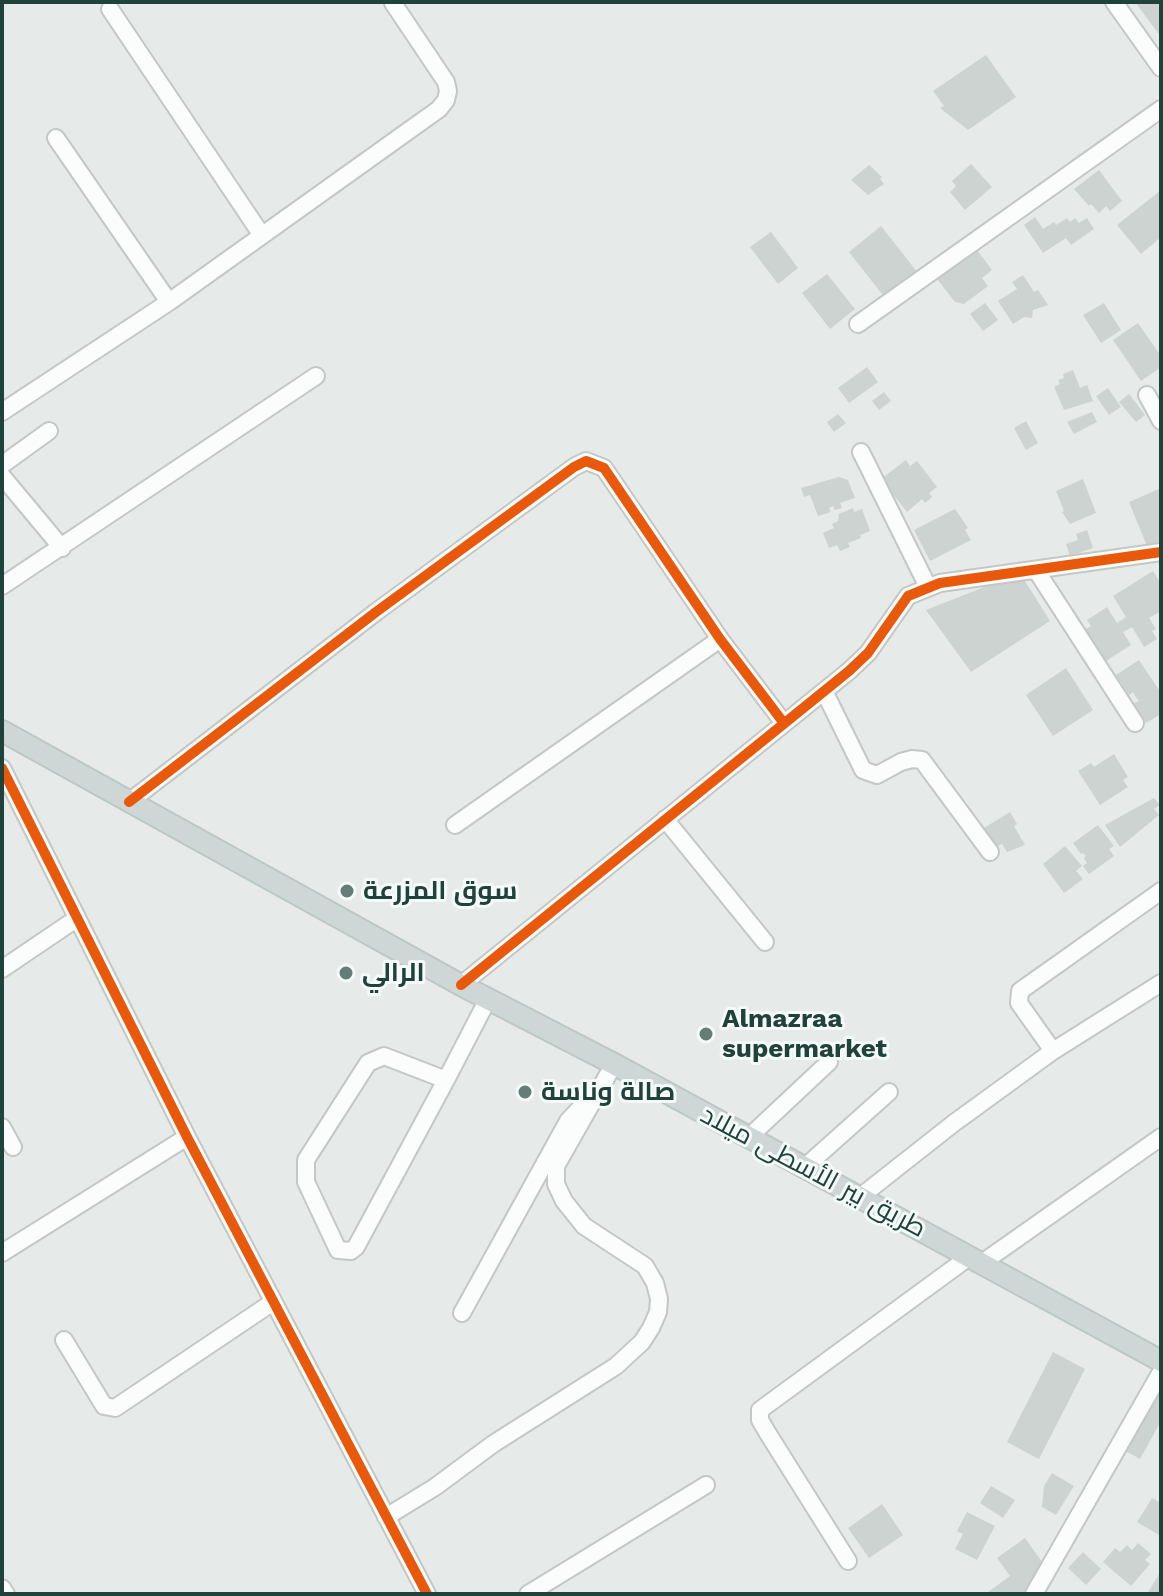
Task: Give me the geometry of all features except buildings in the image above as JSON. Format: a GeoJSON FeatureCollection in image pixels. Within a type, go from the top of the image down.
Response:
{"type":"FeatureCollection","features":[{"type":"Feature","properties":{"kind":"main road","name":"طريق بير الأسطى ميلاد"},"geometry":{"type":"LineString","coordinates":[[2,731],[461,985],[614,1064],[1161,1361]]}},
{"type":"Feature","properties":{"kind":"street"},"geometry":{"type":"LineString","coordinates":[[1114,2],[1161,68]]}},
{"type":"Feature","properties":{"kind":"street"},"geometry":{"type":"LineString","coordinates":[[5,405],[169,302],[439,109],[446,100],[446,82],[393,3]]}},
{"type":"Feature","properties":{"kind":"street"},"geometry":{"type":"LineString","coordinates":[[110,9],[261,234]]}},
{"type":"Feature","properties":{"kind":"street"},"geometry":{"type":"LineString","coordinates":[[858,324],[1161,109]]}},
{"type":"Feature","properties":{"kind":"street"},"geometry":{"type":"LineString","coordinates":[[56,138],[169,302]]}},
{"type":"Feature","properties":{"kind":"street"},"geometry":{"type":"LineString","coordinates":[[2,586],[316,376]]}},
{"type":"Feature","properties":{"kind":"street"},"geometry":{"type":"LineString","coordinates":[[1147,395],[1161,421]]}},
{"type":"Feature","properties":{"kind":"street"},"geometry":{"type":"LineString","coordinates":[[2,465],[49,431]]}},
{"type":"Feature","properties":{"kind":"street"},"geometry":{"type":"LineString","coordinates":[[861,452],[928,587]]}},
{"type":"Feature","properties":{"kind":"street"},"geometry":{"type":"LineString","coordinates":[[129,802],[388,603],[586,461],[604,468],[720,639],[783,722]]}},
{"type":"Feature","properties":{"kind":"street"},"geometry":{"type":"LineString","coordinates":[[2,476],[62,548]]}},
{"type":"Feature","properties":{"kind":"street"},"geometry":{"type":"LineString","coordinates":[[461,985],[868,653],[908,596],[928,587],[1161,552]]}},
{"type":"Feature","properties":{"kind":"street"},"geometry":{"type":"LineString","coordinates":[[1036,570],[1135,723]]}},
{"type":"Feature","properties":{"kind":"street"},"geometry":{"type":"LineString","coordinates":[[455,825],[720,639]]}},
{"type":"Feature","properties":{"kind":"street"},"geometry":{"type":"LineString","coordinates":[[824,691],[863,770],[877,775],[901,762],[922,760],[990,852]]}},
{"type":"Feature","properties":{"kind":"street"},"geometry":{"type":"LineString","coordinates":[[2,768],[187,1137],[427,1594]]}},
{"type":"Feature","properties":{"kind":"street"},"geometry":{"type":"LineString","coordinates":[[665,819],[765,942]]}},
{"type":"Feature","properties":{"kind":"street"},"geometry":{"type":"LineString","coordinates":[[1053,1051],[1019,1003],[1020,991],[1160,894]]}},
{"type":"Feature","properties":{"kind":"street"},"geometry":{"type":"LineString","coordinates":[[2,969],[76,919]]}},
{"type":"Feature","properties":{"kind":"street"},"geometry":{"type":"LineString","coordinates":[[860,1197],[1053,1051],[1161,983]]}},
{"type":"Feature","properties":{"kind":"street"},"geometry":{"type":"LineString","coordinates":[[446,1080],[384,1056],[368,1063],[306,1160],[306,1182],[338,1250],[351,1251],[356,1247],[446,1080],[488,999]]}},
{"type":"Feature","properties":{"kind":"street"},"geometry":{"type":"LineString","coordinates":[[749,1137],[829,1062]]}},
{"type":"Feature","properties":{"kind":"street"},"geometry":{"type":"LineString","coordinates":[[386,1517],[616,1366],[642,1342],[651,1328],[658,1312],[659,1299],[655,1283],[645,1266],[584,1226],[564,1201],[556,1184],[556,1166],[614,1064]]}},
{"type":"Feature","properties":{"kind":"street"},"geometry":{"type":"LineString","coordinates":[[805,1167],[889,1092]]}},
{"type":"Feature","properties":{"kind":"street"},"geometry":{"type":"LineString","coordinates":[[462,1313],[568,1121],[580,1106],[592,1101]]}},
{"type":"Feature","properties":{"kind":"street"},"geometry":{"type":"LineString","coordinates":[[2,1127],[13,1147]]}},
{"type":"Feature","properties":{"kind":"street"},"geometry":{"type":"LineString","coordinates":[[2,1253],[187,1137]]}},
{"type":"Feature","properties":{"kind":"street"},"geometry":{"type":"LineString","coordinates":[[848,1561],[760,1420],[760,1410],[976,1260],[1161,1137]]}},
{"type":"Feature","properties":{"kind":"street"},"geometry":{"type":"LineString","coordinates":[[64,1340],[104,1406],[115,1408],[273,1302]]}},
{"type":"Feature","properties":{"kind":"street"},"geometry":{"type":"LineString","coordinates":[[1034,1594],[1161,1372]]}},
{"type":"Feature","properties":{"kind":"street"},"geometry":{"type":"LineString","coordinates":[[528,1594],[706,1485]]}},
{"type":"Feature","properties":{"kind":"cycle path"},"geometry":{"type":"LineString","coordinates":[[129,802],[376,612],[586,461],[604,468],[720,639],[783,722]]}},
{"type":"Feature","properties":{"kind":"cycle path"},"geometry":{"type":"LineString","coordinates":[[461,985],[849,671],[868,653],[908,596],[940,583],[1161,552]]}},
{"type":"Feature","properties":{"kind":"cycle path"},"geometry":{"type":"LineString","coordinates":[[2,768],[187,1137],[427,1594]]}},
{"type":"Feature","properties":{"kind":"place","name":"سوق المزرعة"},"geometry":{"type":"Point","coordinates":[347,891]}},
{"type":"Feature","properties":{"kind":"place","name":"الرالي"},"geometry":{"type":"Point","coordinates":[346,973]}},
{"type":"Feature","properties":{"kind":"place","name":"Almazraa supermarket"},"geometry":{"type":"Point","coordinates":[706,1034]}},
{"type":"Feature","properties":{"kind":"place","name":"صالة وناسة"},"geometry":{"type":"Point","coordinates":[525,1092]}}]}
